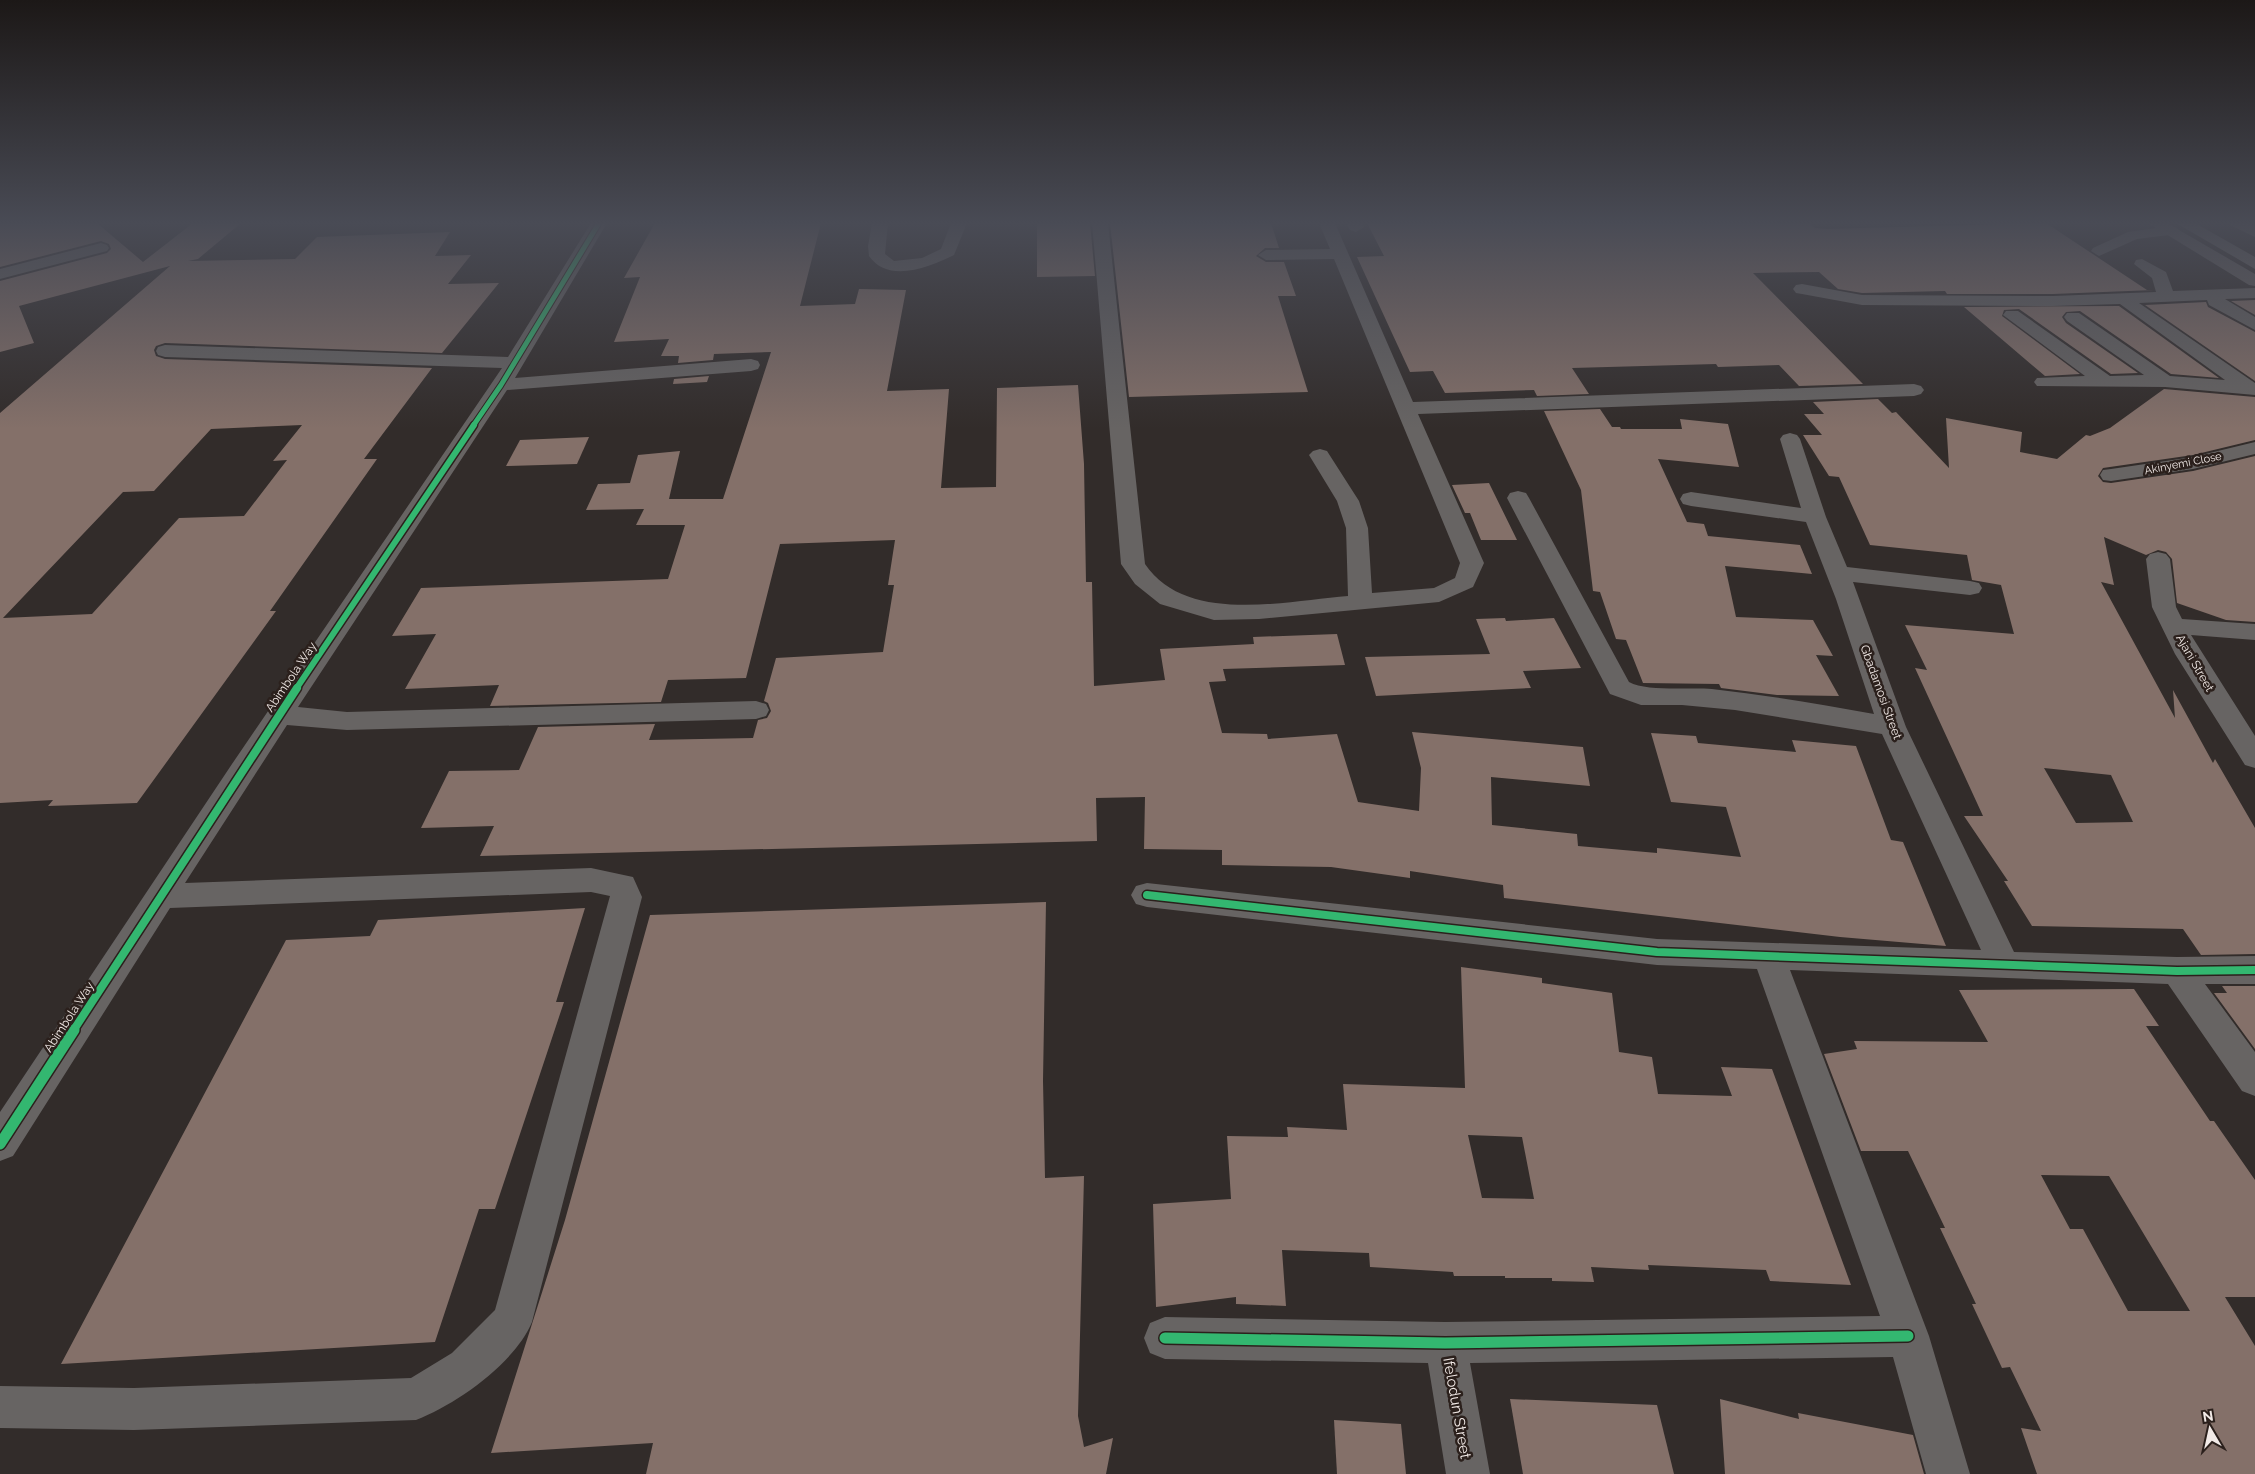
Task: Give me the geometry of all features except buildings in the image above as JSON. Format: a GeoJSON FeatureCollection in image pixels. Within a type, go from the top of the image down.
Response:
{"type":"FeatureCollection","features":[{"type":"Feature","properties":{"kind":"street","name":"Abimbola Way"},"geometry":{"type":"LineString","coordinates":[[0,1144],[279,715],[507,374],[557,292]]}},
{"type":"Feature","properties":{"kind":"street"},"geometry":{"type":"LineString","coordinates":[[1107,292],[1133,564],[1143,579],[1168,599],[1214,612],[1258,612],[1439,595],[1465,582],[1472,563],[1355,292]]}},
{"type":"Feature","properties":{"kind":"street"},"geometry":{"type":"LineString","coordinates":[[1817,292],[1862,300],[2053,300],[2255,293]]}},
{"type":"Feature","properties":{"kind":"street"},"geometry":{"type":"LineString","coordinates":[[2165,292],[2166,296]]}},
{"type":"Feature","properties":{"kind":"street"},"geometry":{"type":"LineString","coordinates":[[2214,301],[2255,325]]}},
{"type":"Feature","properties":{"kind":"street"},"geometry":{"type":"LineString","coordinates":[[2128,303],[2252,389]]}},
{"type":"Feature","properties":{"kind":"street"},"geometry":{"type":"LineString","coordinates":[[2012,315],[2106,382]]}},
{"type":"Feature","properties":{"kind":"street"},"geometry":{"type":"LineString","coordinates":[[2073,317],[2165,381]]}},
{"type":"Feature","properties":{"kind":"street"},"geometry":{"type":"LineString","coordinates":[[165,351],[507,374],[751,366]]}},
{"type":"Feature","properties":{"kind":"street"},"geometry":{"type":"LineString","coordinates":[[2044,382],[2165,381],[2252,389]]}},
{"type":"Feature","properties":{"kind":"street"},"geometry":{"type":"LineString","coordinates":[[1406,408],[1914,390]]}},
{"type":"Feature","properties":{"kind":"street","name":"Gbadamosi Street"},"geometry":{"type":"LineString","coordinates":[[1790,439],[1815,517],[1838,573],[1892,727],[2004,964]]}},
{"type":"Feature","properties":{"kind":"street","name":"Akinyemi Close"},"geometry":{"type":"LineString","coordinates":[[2111,475],[2193,463],[2255,448]]}},
{"type":"Feature","properties":{"kind":"street"},"geometry":{"type":"LineString","coordinates":[[1320,455],[1348,501],[1357,528],[1360,601]]}},
{"type":"Feature","properties":{"kind":"street"},"geometry":{"type":"LineString","coordinates":[[1518,498],[1619,688],[1625,692],[1640,697],[1682,696],[1780,706],[1892,727]]}},
{"type":"Feature","properties":{"kind":"street"},"geometry":{"type":"LineString","coordinates":[[1690,499],[1815,517]]}},
{"type":"Feature","properties":{"kind":"street","name":"Ajani Street"},"geometry":{"type":"LineString","coordinates":[[2158,559],[2164,607],[2188,654],[2255,758]]}},
{"type":"Feature","properties":{"kind":"street"},"geometry":{"type":"LineString","coordinates":[[1838,573],[1970,588]]}},
{"type":"Feature","properties":{"kind":"street"},"geometry":{"type":"LineString","coordinates":[[2174,626],[2255,632]]}},
{"type":"Feature","properties":{"kind":"street"},"geometry":{"type":"LineString","coordinates":[[279,715],[347,721],[756,710]]}},
{"type":"Feature","properties":{"kind":"street"},"geometry":{"type":"LineString","coordinates":[[0,1407],[134,1409],[416,1399],[467,1368],[512,1322],[626,897],[622,886],[591,880],[229,896],[161,896]]}},
{"type":"Feature","properties":{"kind":"street"},"geometry":{"type":"LineString","coordinates":[[1147,895],[1657,952],[2177,971],[2255,970]]}},
{"type":"Feature","properties":{"kind":"street"},"geometry":{"type":"LineString","coordinates":[[1769,957],[1908,1336],[1948,1474]]}},
{"type":"Feature","properties":{"kind":"street"},"geometry":{"type":"LineString","coordinates":[[2177,971],[2255,1080]]}},
{"type":"Feature","properties":{"kind":"street"},"geometry":{"type":"LineString","coordinates":[[1165,1338],[1445,1343],[1908,1336]]}},
{"type":"Feature","properties":{"kind":"street","name":"Ifelodun Street"},"geometry":{"type":"LineString","coordinates":[[1445,1343],[1468,1474]]}},
{"type":"Feature","properties":{"kind":"cycle path"},"geometry":{"type":"LineString","coordinates":[[0,1144],[242,771],[420,503],[501,385],[557,292]]}},
{"type":"Feature","properties":{"kind":"cycle path"},"geometry":{"type":"LineString","coordinates":[[1147,895],[1657,952],[2177,971],[2255,970]]}},
{"type":"Feature","properties":{"kind":"cycle path"},"geometry":{"type":"LineString","coordinates":[[1165,1338],[1445,1343],[1908,1336]]}}]}
